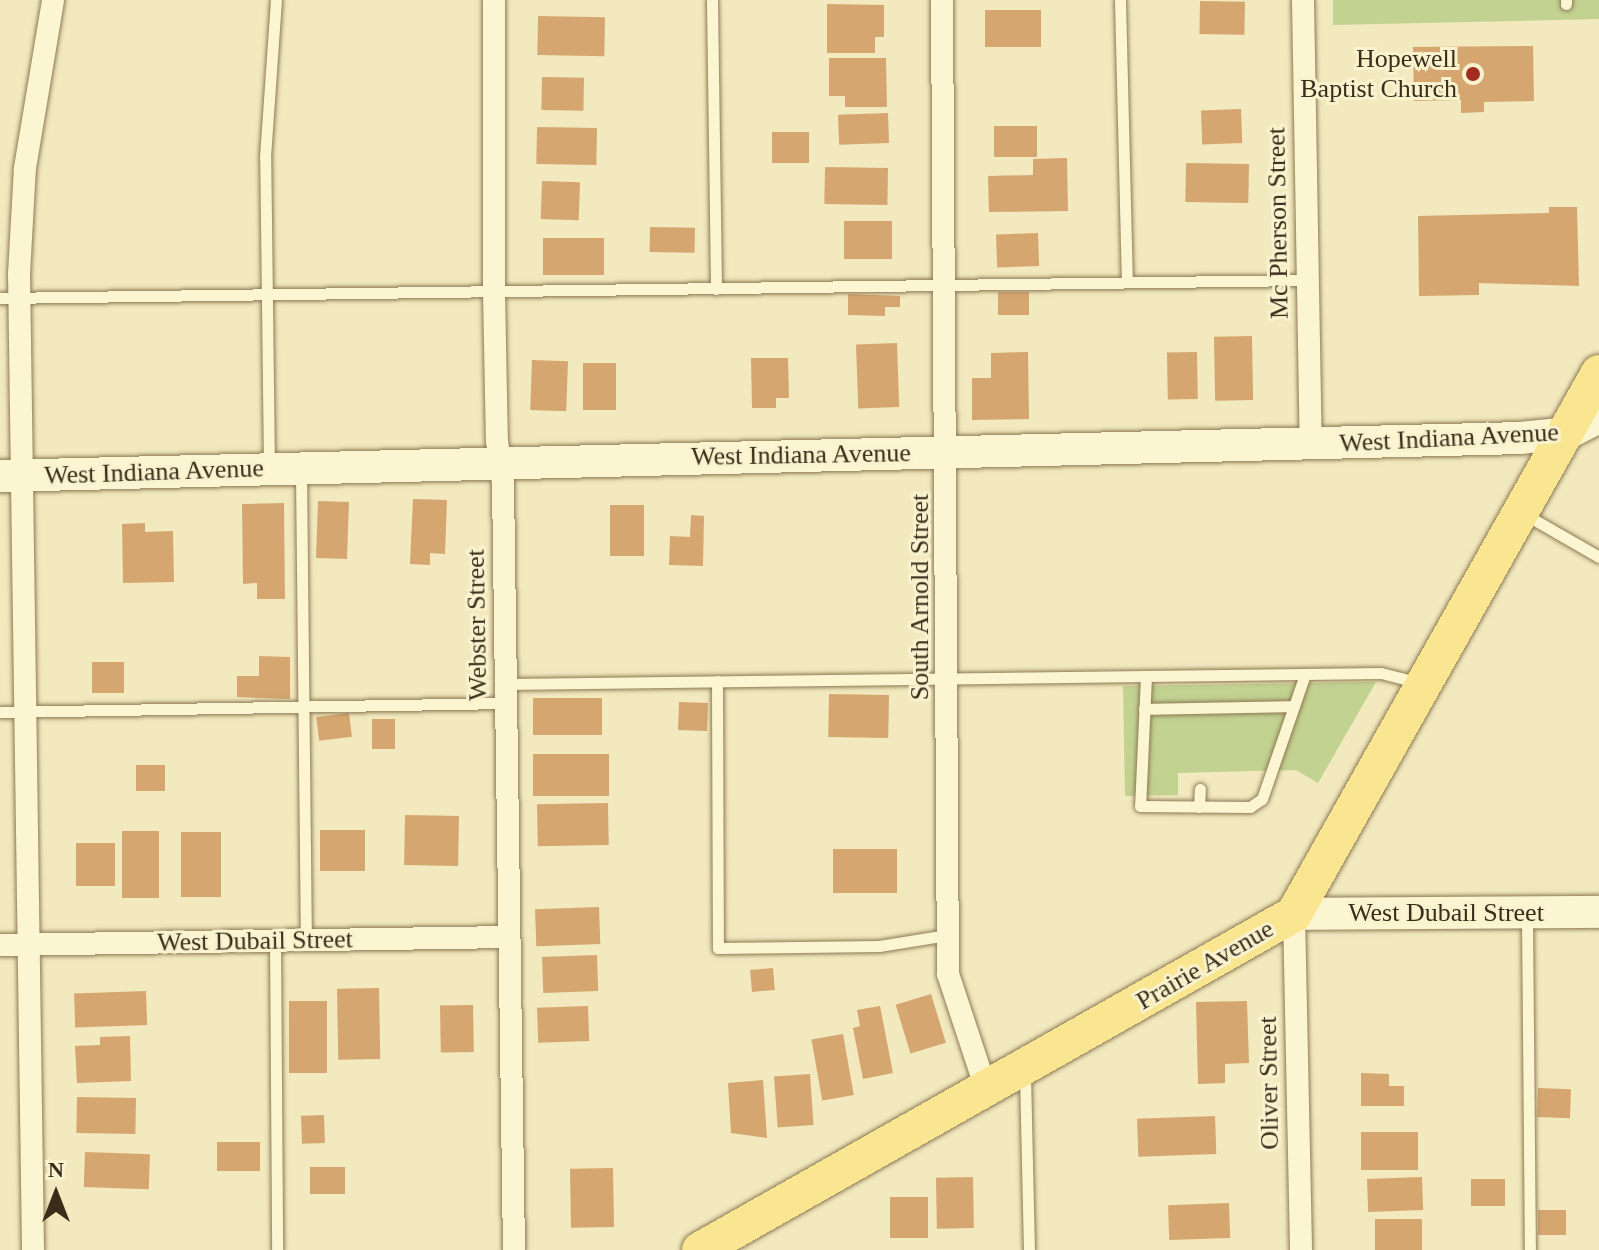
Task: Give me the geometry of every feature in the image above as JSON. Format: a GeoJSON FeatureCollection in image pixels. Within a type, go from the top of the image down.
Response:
{"type":"FeatureCollection","features":[{"type":"Feature","properties":{"kind":"main road","name":"Prairie Avenue"},"geometry":{"type":"LineString","coordinates":[[700,1250],[987,1092],[1294,914],[1421,683],[1522,512],[1584,425],[1599,373]]}},
{"type":"Feature","properties":{"kind":"street"},"geometry":{"type":"LineString","coordinates":[[33,1250],[26,711],[12,476],[10,298],[25,168],[53,0]]}},
{"type":"Feature","properties":{"kind":"street","name":"Webster Street"},"geometry":{"type":"LineString","coordinates":[[494,0],[494,291],[506,694],[514,1250]]}},
{"type":"Feature","properties":{"kind":"street","name":"South Arnold Street"},"geometry":{"type":"LineString","coordinates":[[942,0],[948,452],[948,974],[987,1092]]}},
{"type":"Feature","properties":{"kind":"street","name":"Mc Pherson Street"},"geometry":{"type":"LineString","coordinates":[[1303,0],[1311,445]]}},
{"type":"Feature","properties":{"kind":"street","name":"West Indiana Avenue"},"geometry":{"type":"LineString","coordinates":[[12,476],[500,460],[1311,445],[1584,425]]}},
{"type":"Feature","properties":{"kind":"street","name":"West Dubail Street"},"geometry":{"type":"LineString","coordinates":[[1294,914],[1599,912]]}},
{"type":"Feature","properties":{"kind":"street","name":"Oliver Street"},"geometry":{"type":"LineString","coordinates":[[1294,914],[1301,1250]]}},
{"type":"Feature","properties":{"kind":"street","name":"West Dubail Street"},"geometry":{"type":"LineString","coordinates":[[0,945],[509,937]]}},
{"type":"Feature","properties":{"kind":"lane"},"geometry":{"type":"LineString","coordinates":[[276,0],[265,157],[267,294],[285,468],[303,708],[306,940]]}},
{"type":"Feature","properties":{"kind":"lane"},"geometry":{"type":"LineString","coordinates":[[712,0],[716,289]]}},
{"type":"Feature","properties":{"kind":"lane"},"geometry":{"type":"LineString","coordinates":[[1120,0],[1127,280]]}},
{"type":"Feature","properties":{"kind":"lane"},"geometry":{"type":"LineString","coordinates":[[10,298],[1127,280],[1306,280]]}},
{"type":"Feature","properties":{"kind":"lane"},"geometry":{"type":"LineString","coordinates":[[1522,512],[1599,557]]}},
{"type":"Feature","properties":{"kind":"lane"},"geometry":{"type":"LineString","coordinates":[[0,712],[303,708],[717,681],[1381,673],[1421,683]]}},
{"type":"Feature","properties":{"kind":"lane"},"geometry":{"type":"LineString","coordinates":[[1146,676],[1140,806],[1250,807],[1262,799],[1305,674]]}},
{"type":"Feature","properties":{"kind":"lane"},"geometry":{"type":"LineString","coordinates":[[717,681],[718,948],[879,946],[947,935]]}},
{"type":"Feature","properties":{"kind":"lane"},"geometry":{"type":"LineString","coordinates":[[1144,709],[1200,713],[1294,706]]}},
{"type":"Feature","properties":{"kind":"lane"},"geometry":{"type":"LineString","coordinates":[[1199,807],[1200,789]]}},
{"type":"Feature","properties":{"kind":"lane"},"geometry":{"type":"LineString","coordinates":[[1527,912],[1530,1250]]}},
{"type":"Feature","properties":{"kind":"lane"},"geometry":{"type":"LineString","coordinates":[[275,940],[277,1250]]}},
{"type":"Feature","properties":{"kind":"lane"},"geometry":{"type":"LineString","coordinates":[[1024,1071],[1029,1250]]}},
{"type":"Feature","properties":{"kind":"green space"},"geometry":{"type":"Polygon","coordinates":[[[1333,0],[1599,0],[1599,19],[1333,25],[1333,0]]]}},
{"type":"Feature","properties":{"kind":"green space"},"geometry":{"type":"Polygon","coordinates":[[[1376,682],[1318,783],[1296,770],[1178,773],[1178,795],[1125,796],[1123,686],[1376,682]]]}},
{"type":"Feature","properties":{"kind":"building"},"geometry":{"type":"Polygon","coordinates":[[[1200,1],[1245,2],[1244,35],[1199,34],[1200,1]]]}},
{"type":"Feature","properties":{"kind":"building"},"geometry":{"type":"Polygon","coordinates":[[[827,4],[884,5],[884,37],[875,37],[875,53],[827,53],[827,4]]]}},
{"type":"Feature","properties":{"kind":"building"},"geometry":{"type":"Polygon","coordinates":[[[985,10],[1041,10],[1041,47],[985,47],[985,10]]]}},
{"type":"Feature","properties":{"kind":"building"},"geometry":{"type":"Polygon","coordinates":[[[538,16],[605,17],[604,56],[537,55],[538,16]]]}},
{"type":"Feature","properties":{"kind":"building","name":"Hopewell Baptist Church"},"geometry":{"type":"Polygon","coordinates":[[[1533,46],[1534,101],[1484,102],[1484,112],[1461,113],[1461,100],[1414,101],[1413,47],[1533,46]]]}},
{"type":"Feature","properties":{"kind":"building"},"geometry":{"type":"Polygon","coordinates":[[[829,58],[886,58],[887,107],[845,107],[845,96],[829,96],[829,58]]]}},
{"type":"Feature","properties":{"kind":"building"},"geometry":{"type":"Polygon","coordinates":[[[542,77],[584,78],[583,111],[541,110],[542,77]]]}},
{"type":"Feature","properties":{"kind":"building"},"geometry":{"type":"Polygon","coordinates":[[[1241,109],[1242,143],[1202,144],[1201,110],[1241,109]]]}},
{"type":"Feature","properties":{"kind":"building"},"geometry":{"type":"Polygon","coordinates":[[[888,113],[889,143],[839,145],[838,115],[888,113]]]}},
{"type":"Feature","properties":{"kind":"building"},"geometry":{"type":"Polygon","coordinates":[[[994,126],[1037,126],[1037,157],[994,157],[994,126]]]}},
{"type":"Feature","properties":{"kind":"building"},"geometry":{"type":"Polygon","coordinates":[[[537,127],[597,128],[596,165],[536,164],[537,127]]]}},
{"type":"Feature","properties":{"kind":"building"},"geometry":{"type":"Polygon","coordinates":[[[772,132],[809,132],[809,163],[772,163],[772,132]]]}},
{"type":"Feature","properties":{"kind":"building"},"geometry":{"type":"Polygon","coordinates":[[[1067,158],[1068,211],[989,212],[988,176],[1033,175],[1033,159],[1067,158]]]}},
{"type":"Feature","properties":{"kind":"building"},"geometry":{"type":"Polygon","coordinates":[[[1186,163],[1249,164],[1248,203],[1185,202],[1186,163]]]}},
{"type":"Feature","properties":{"kind":"building"},"geometry":{"type":"Polygon","coordinates":[[[825,167],[888,168],[887,205],[824,204],[825,167]]]}},
{"type":"Feature","properties":{"kind":"building"},"geometry":{"type":"Polygon","coordinates":[[[542,181],[580,182],[579,220],[541,219],[542,181]]]}},
{"type":"Feature","properties":{"kind":"building"},"geometry":{"type":"Polygon","coordinates":[[[1549,207],[1577,207],[1579,286],[1479,283],[1479,295],[1419,296],[1418,216],[1549,213],[1549,207]]]}},
{"type":"Feature","properties":{"kind":"building"},"geometry":{"type":"Polygon","coordinates":[[[844,221],[892,221],[892,259],[844,259],[844,221]]]}},
{"type":"Feature","properties":{"kind":"building"},"geometry":{"type":"Polygon","coordinates":[[[650,227],[695,228],[695,253],[650,252],[650,227]]]}},
{"type":"Feature","properties":{"kind":"building"},"geometry":{"type":"Polygon","coordinates":[[[1038,233],[1039,266],[997,267],[996,234],[1038,233]]]}},
{"type":"Feature","properties":{"kind":"building"},"geometry":{"type":"Polygon","coordinates":[[[543,238],[604,238],[604,275],[543,275],[543,238]]]}},
{"type":"Feature","properties":{"kind":"building"},"geometry":{"type":"Polygon","coordinates":[[[998,292],[1029,292],[1029,315],[998,315],[998,292]]]}},
{"type":"Feature","properties":{"kind":"building"},"geometry":{"type":"Polygon","coordinates":[[[848,294],[900,296],[900,307],[885,307],[885,316],[848,315],[848,294]]]}},
{"type":"Feature","properties":{"kind":"building"},"geometry":{"type":"Polygon","coordinates":[[[1252,336],[1253,400],[1215,401],[1214,337],[1252,336]]]}},
{"type":"Feature","properties":{"kind":"building"},"geometry":{"type":"Polygon","coordinates":[[[897,343],[899,407],[858,408],[856,344],[897,343]]]}},
{"type":"Feature","properties":{"kind":"building"},"geometry":{"type":"Polygon","coordinates":[[[1028,352],[1029,419],[972,420],[972,378],[991,378],[991,353],[1028,352]]]}},
{"type":"Feature","properties":{"kind":"building"},"geometry":{"type":"Polygon","coordinates":[[[1197,352],[1198,399],[1168,400],[1167,353],[1197,352]]]}},
{"type":"Feature","properties":{"kind":"building"},"geometry":{"type":"Polygon","coordinates":[[[751,358],[788,358],[789,398],[776,398],[776,408],[752,408],[751,358]]]}},
{"type":"Feature","properties":{"kind":"building"},"geometry":{"type":"Polygon","coordinates":[[[532,360],[568,361],[566,411],[530,410],[532,360]]]}},
{"type":"Feature","properties":{"kind":"building"},"geometry":{"type":"Polygon","coordinates":[[[583,363],[616,363],[616,410],[583,410],[583,363]]]}},
{"type":"Feature","properties":{"kind":"building"},"geometry":{"type":"Polygon","coordinates":[[[413,499],[447,500],[445,554],[430,553],[430,565],[410,564],[413,499]]]}},
{"type":"Feature","properties":{"kind":"building"},"geometry":{"type":"Polygon","coordinates":[[[318,501],[349,502],[347,559],[316,558],[318,501]]]}},
{"type":"Feature","properties":{"kind":"building"},"geometry":{"type":"Polygon","coordinates":[[[284,503],[285,599],[257,599],[257,583],[243,584],[242,504],[284,503]]]}},
{"type":"Feature","properties":{"kind":"building"},"geometry":{"type":"Polygon","coordinates":[[[610,505],[644,505],[644,556],[610,556],[610,505]]]}},
{"type":"Feature","properties":{"kind":"building"},"geometry":{"type":"Polygon","coordinates":[[[691,515],[704,516],[703,566],[669,565],[670,536],[690,537],[691,515]]]}},
{"type":"Feature","properties":{"kind":"building"},"geometry":{"type":"Polygon","coordinates":[[[145,523],[145,532],[173,531],[174,582],[123,583],[122,524],[145,523]]]}},
{"type":"Feature","properties":{"kind":"building"},"geometry":{"type":"Polygon","coordinates":[[[259,656],[290,657],[290,699],[237,697],[237,676],[259,676],[259,656]]]}},
{"type":"Feature","properties":{"kind":"building"},"geometry":{"type":"Polygon","coordinates":[[[92,662],[124,662],[124,693],[92,693],[92,662]]]}},
{"type":"Feature","properties":{"kind":"building"},"geometry":{"type":"Polygon","coordinates":[[[829,694],[889,695],[888,738],[828,737],[829,694]]]}},
{"type":"Feature","properties":{"kind":"building"},"geometry":{"type":"Polygon","coordinates":[[[533,698],[602,698],[602,735],[533,735],[533,698]]]}},
{"type":"Feature","properties":{"kind":"building"},"geometry":{"type":"Polygon","coordinates":[[[679,702],[708,703],[707,731],[678,730],[679,702]]]}},
{"type":"Feature","properties":{"kind":"building"},"geometry":{"type":"Polygon","coordinates":[[[349,713],[352,737],[319,741],[316,717],[349,713]]]}},
{"type":"Feature","properties":{"kind":"building"},"geometry":{"type":"Polygon","coordinates":[[[372,719],[395,719],[395,749],[372,749],[372,719]]]}},
{"type":"Feature","properties":{"kind":"building"},"geometry":{"type":"Polygon","coordinates":[[[533,754],[609,754],[609,796],[533,796],[533,754]]]}},
{"type":"Feature","properties":{"kind":"building"},"geometry":{"type":"Polygon","coordinates":[[[136,765],[165,765],[165,791],[136,791],[136,765]]]}},
{"type":"Feature","properties":{"kind":"building"},"geometry":{"type":"Polygon","coordinates":[[[608,803],[609,845],[538,846],[537,804],[608,803]]]}},
{"type":"Feature","properties":{"kind":"building"},"geometry":{"type":"Polygon","coordinates":[[[405,815],[459,816],[458,866],[404,865],[405,815]]]}},
{"type":"Feature","properties":{"kind":"building"},"geometry":{"type":"Polygon","coordinates":[[[320,830],[365,830],[365,871],[320,871],[320,830]]]}},
{"type":"Feature","properties":{"kind":"building"},"geometry":{"type":"Polygon","coordinates":[[[122,831],[159,831],[159,898],[122,898],[122,831]]]}},
{"type":"Feature","properties":{"kind":"building"},"geometry":{"type":"Polygon","coordinates":[[[181,832],[221,832],[221,897],[181,897],[181,832]]]}},
{"type":"Feature","properties":{"kind":"building"},"geometry":{"type":"Polygon","coordinates":[[[76,843],[115,843],[115,886],[76,886],[76,843]]]}},
{"type":"Feature","properties":{"kind":"building"},"geometry":{"type":"Polygon","coordinates":[[[833,849],[897,849],[897,893],[833,893],[833,849]]]}},
{"type":"Feature","properties":{"kind":"building"},"geometry":{"type":"Polygon","coordinates":[[[599,907],[600,944],[536,946],[535,909],[599,907]]]}},
{"type":"Feature","properties":{"kind":"building"},"geometry":{"type":"Polygon","coordinates":[[[597,955],[598,991],[543,993],[542,957],[597,955]]]}},
{"type":"Feature","properties":{"kind":"building"},"geometry":{"type":"Polygon","coordinates":[[[773,968],[775,990],[752,992],[750,970],[773,968]]]}},
{"type":"Feature","properties":{"kind":"building"},"geometry":{"type":"Polygon","coordinates":[[[379,988],[380,1059],[338,1060],[337,989],[379,988]]]}},
{"type":"Feature","properties":{"kind":"building"},"geometry":{"type":"Polygon","coordinates":[[[146,991],[147,1025],[75,1027],[74,994],[146,991]]]}},
{"type":"Feature","properties":{"kind":"building"},"geometry":{"type":"Polygon","coordinates":[[[931,994],[946,1043],[911,1054],[896,1005],[931,994]]]}},
{"type":"Feature","properties":{"kind":"building"},"geometry":{"type":"Polygon","coordinates":[[[289,1001],[327,1001],[327,1073],[289,1073],[289,1001]]]}},
{"type":"Feature","properties":{"kind":"building"},"geometry":{"type":"Polygon","coordinates":[[[1247,1001],[1249,1063],[1225,1064],[1225,1083],[1198,1084],[1196,1002],[1247,1001]]]}},
{"type":"Feature","properties":{"kind":"building"},"geometry":{"type":"Polygon","coordinates":[[[473,1005],[474,1052],[441,1053],[440,1006],[473,1005]]]}},
{"type":"Feature","properties":{"kind":"building"},"geometry":{"type":"Polygon","coordinates":[[[588,1006],[589,1041],[538,1043],[537,1008],[588,1006]]]}},
{"type":"Feature","properties":{"kind":"building"},"geometry":{"type":"Polygon","coordinates":[[[880,1006],[893,1073],[863,1079],[853,1028],[860,1026],[857,1010],[880,1006]]]}},
{"type":"Feature","properties":{"kind":"building"},"geometry":{"type":"Polygon","coordinates":[[[843,1034],[854,1095],[822,1101],[811,1040],[843,1034]]]}},
{"type":"Feature","properties":{"kind":"building"},"geometry":{"type":"Polygon","coordinates":[[[130,1036],[131,1081],[77,1083],[75,1046],[100,1045],[100,1037],[130,1036]]]}},
{"type":"Feature","properties":{"kind":"building"},"geometry":{"type":"Polygon","coordinates":[[[1361,1073],[1389,1074],[1389,1086],[1404,1086],[1404,1106],[1361,1106],[1361,1073]]]}},
{"type":"Feature","properties":{"kind":"building"},"geometry":{"type":"Polygon","coordinates":[[[810,1074],[814,1125],[778,1127],[774,1077],[810,1074]]]}},
{"type":"Feature","properties":{"kind":"building"},"geometry":{"type":"Polygon","coordinates":[[[763,1080],[767,1138],[731,1133],[728,1083],[763,1080]]]}},
{"type":"Feature","properties":{"kind":"building"},"geometry":{"type":"Polygon","coordinates":[[[1538,1088],[1571,1089],[1570,1118],[1537,1117],[1538,1088]]]}},
{"type":"Feature","properties":{"kind":"building"},"geometry":{"type":"Polygon","coordinates":[[[77,1097],[136,1098],[135,1134],[76,1133],[77,1097]]]}},
{"type":"Feature","properties":{"kind":"building"},"geometry":{"type":"Polygon","coordinates":[[[324,1115],[325,1143],[302,1144],[301,1116],[324,1115]]]}},
{"type":"Feature","properties":{"kind":"building"},"geometry":{"type":"Polygon","coordinates":[[[1215,1116],[1216,1154],[1138,1157],[1137,1119],[1215,1116]]]}},
{"type":"Feature","properties":{"kind":"building"},"geometry":{"type":"Polygon","coordinates":[[[1361,1132],[1418,1132],[1418,1170],[1361,1170],[1361,1132]]]}},
{"type":"Feature","properties":{"kind":"building"},"geometry":{"type":"Polygon","coordinates":[[[217,1142],[260,1142],[260,1171],[217,1171],[217,1142]]]}},
{"type":"Feature","properties":{"kind":"building"},"geometry":{"type":"Polygon","coordinates":[[[85,1152],[150,1154],[149,1189],[84,1187],[85,1152]]]}},
{"type":"Feature","properties":{"kind":"building"},"geometry":{"type":"Polygon","coordinates":[[[310,1167],[345,1167],[345,1194],[310,1194],[310,1167]]]}},
{"type":"Feature","properties":{"kind":"building"},"geometry":{"type":"Polygon","coordinates":[[[613,1168],[614,1227],[571,1228],[570,1169],[613,1168]]]}},
{"type":"Feature","properties":{"kind":"building"},"geometry":{"type":"Polygon","coordinates":[[[973,1177],[974,1228],[937,1229],[936,1178],[973,1177]]]}},
{"type":"Feature","properties":{"kind":"building"},"geometry":{"type":"Polygon","coordinates":[[[1422,1177],[1423,1210],[1368,1212],[1367,1179],[1422,1177]]]}},
{"type":"Feature","properties":{"kind":"building"},"geometry":{"type":"Polygon","coordinates":[[[1471,1179],[1505,1179],[1505,1206],[1471,1206],[1471,1179]]]}},
{"type":"Feature","properties":{"kind":"building"},"geometry":{"type":"Polygon","coordinates":[[[890,1197],[928,1197],[928,1238],[890,1238],[890,1197]]]}},
{"type":"Feature","properties":{"kind":"building"},"geometry":{"type":"Polygon","coordinates":[[[1229,1203],[1230,1238],[1169,1240],[1168,1205],[1229,1203]]]}},
{"type":"Feature","properties":{"kind":"building"},"geometry":{"type":"Polygon","coordinates":[[[1538,1210],[1566,1210],[1566,1235],[1538,1235],[1538,1210]]]}},
{"type":"Feature","properties":{"kind":"building"},"geometry":{"type":"Polygon","coordinates":[[[1375,1219],[1422,1219],[1422,1250],[1375,1250],[1375,1219]]]}},
{"type":"Feature","properties":{"kind":"place","name":"Hopewell Baptist Church"},"geometry":{"type":"Point","coordinates":[1473,74]}}]}
